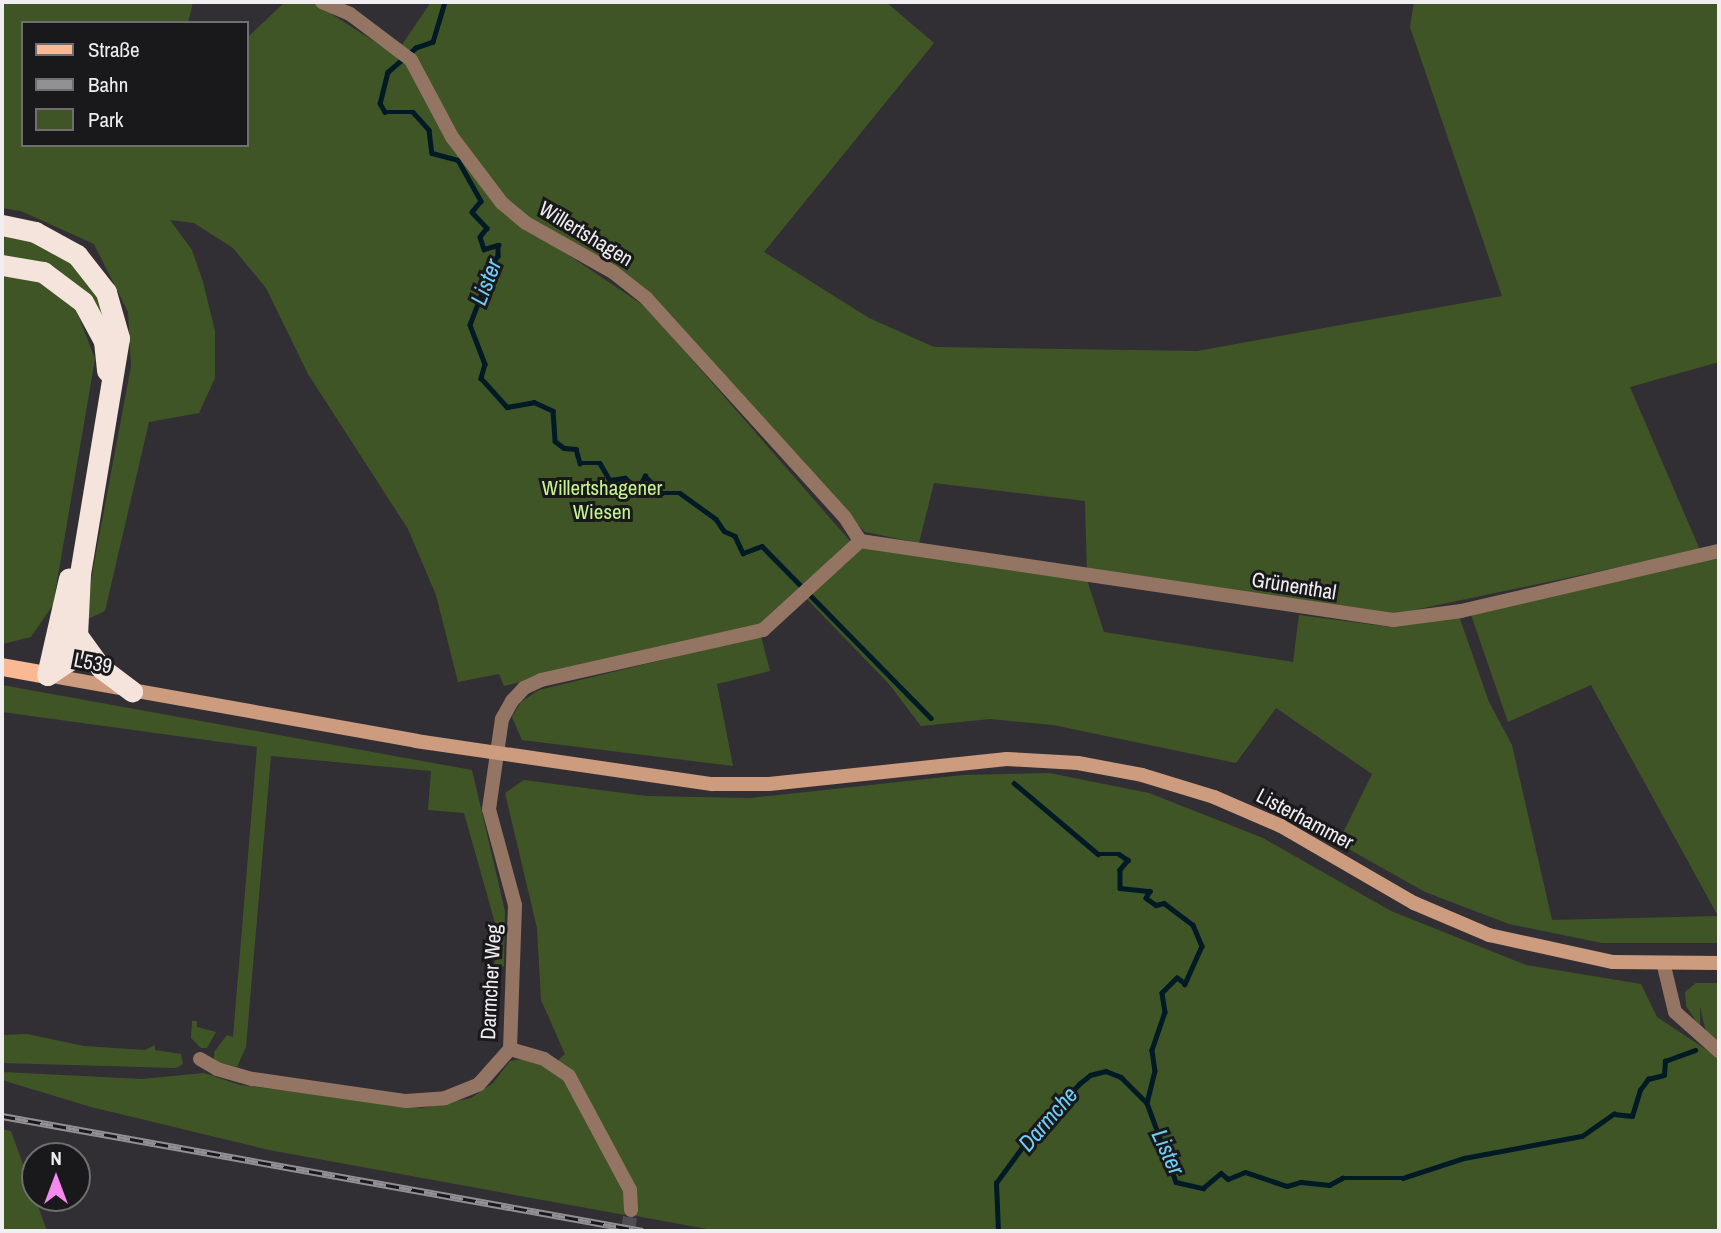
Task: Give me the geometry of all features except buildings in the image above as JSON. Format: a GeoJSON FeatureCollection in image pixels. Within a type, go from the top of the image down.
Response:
{"type":"FeatureCollection","features":[{"type":"Feature","properties":{"kind":"highway"},"geometry":{"type":"LineString","coordinates":[[2,225],[35,232],[77,255],[94,273],[115,313],[119,338],[117,371],[80,574],[77,635],[68,661],[47,676]]}},
{"type":"Feature","properties":{"kind":"highway"},"geometry":{"type":"LineString","coordinates":[[2,265],[43,272],[83,302],[104,341],[107,368],[83,514],[47,676]]}},
{"type":"Feature","properties":{"kind":"highway"},"geometry":{"type":"LineString","coordinates":[[77,635],[101,668],[132,691]]}},
{"type":"Feature","properties":{"kind":"main road"},"geometry":{"type":"LineString","coordinates":[[2,667],[47,676]]}},
{"type":"Feature","properties":{"kind":"main road","name":"L539"},"geometry":{"type":"LineString","coordinates":[[47,676],[496,754]]}},
{"type":"Feature","properties":{"kind":"main road","name":"Listerhammer"},"geometry":{"type":"LineString","coordinates":[[496,754],[712,784],[769,784],[1007,759],[1078,762],[1142,775],[1214,796],[1281,826],[1414,903],[1489,935],[1580,957],[1664,966],[1719,963]]}},
{"type":"Feature","properties":{"kind":"street","name":"Willertshagen"},"geometry":{"type":"LineString","coordinates":[[322,2],[350,14],[406,55],[452,137],[502,203],[526,223],[613,272],[646,298],[844,516],[860,541]]}},
{"type":"Feature","properties":{"kind":"street","name":"Grünenthal"},"geometry":{"type":"LineString","coordinates":[[860,541],[1393,620],[1461,611],[1719,551]]}},
{"type":"Feature","properties":{"kind":"street","name":"Darmcher Weg"},"geometry":{"type":"LineString","coordinates":[[200,1059],[225,1072],[253,1079],[427,1101],[461,1094],[479,1084],[510,1049],[516,925],[489,809],[502,719],[524,688],[541,680],[763,630],[860,541]]}},
{"type":"Feature","properties":{"kind":"street"},"geometry":{"type":"LineString","coordinates":[[1664,966],[1675,1012],[1719,1051]]}},
{"type":"Feature","properties":{"kind":"street"},"geometry":{"type":"LineString","coordinates":[[510,1049],[544,1059],[569,1076],[630,1190],[631,1210]]}},
{"type":"Feature","properties":{"kind":"green space","name":"Willertshagener Wiesen"},"geometry":{"type":"Polygon","coordinates":[[[2,2],[193,2],[188,21],[21,21],[21,147],[248,147],[248,37],[285,2],[313,2],[395,55],[431,2],[886,2],[934,43],[764,252],[869,318],[934,347],[1197,351],[1502,296],[1410,27],[1414,2],[1719,2],[1719,362],[1630,387],[1700,550],[1395,614],[1087,573],[1085,501],[934,483],[919,543],[865,532],[749,411],[652,299],[525,226],[646,307],[850,541],[773,621],[504,686],[499,674],[458,682],[436,595],[408,529],[308,374],[266,288],[233,248],[194,223],[170,220],[192,250],[203,282],[215,331],[215,378],[199,413],[149,422],[105,611],[88,619],[91,580],[131,366],[128,312],[94,244],[21,211],[2,208],[2,2]]]}},
{"type":"Feature","properties":{"kind":"green space"},"geometry":{"type":"Polygon","coordinates":[[[2,230],[55,244],[109,308],[99,318],[2,258],[2,230]]]}},
{"type":"Feature","properties":{"kind":"green space"},"geometry":{"type":"Polygon","coordinates":[[[2,272],[33,277],[74,304],[95,359],[53,605],[31,637],[2,644],[2,272]]]}},
{"type":"Feature","properties":{"kind":"green space"},"geometry":{"type":"Polygon","coordinates":[[[861,545],[1086,577],[1104,632],[1293,662],[1299,615],[1391,627],[1459,616],[1489,702],[1512,745],[1552,920],[1718,916],[1591,685],[1508,722],[1471,615],[1719,557],[1719,943],[1602,943],[1509,924],[1425,892],[1338,843],[1372,774],[1276,708],[1236,763],[1053,725],[990,719],[921,726],[889,684],[805,597],[861,545]]]}},
{"type":"Feature","properties":{"kind":"green space"},"geometry":{"type":"Polygon","coordinates":[[[761,636],[770,671],[717,684],[733,766],[522,740],[512,717],[521,702],[539,690],[761,636]]]}},
{"type":"Feature","properties":{"kind":"green space"},"geometry":{"type":"Polygon","coordinates":[[[2,685],[472,770],[505,911],[504,966],[494,970],[497,930],[464,813],[428,810],[431,771],[271,756],[246,1047],[237,1067],[214,1061],[214,1052],[227,1035],[233,1037],[257,747],[2,712],[2,685]]]}},
{"type":"Feature","properties":{"kind":"green space"},"geometry":{"type":"Polygon","coordinates":[[[1049,773],[1149,793],[1263,838],[1391,911],[1526,965],[1641,984],[1657,1017],[1719,1058],[1719,1231],[718,1231],[636,1216],[633,1184],[571,1072],[558,1060],[565,1054],[541,1000],[537,928],[505,793],[524,780],[646,796],[750,798],[963,775],[1049,773]]]}},
{"type":"Feature","properties":{"kind":"green space"},"geometry":{"type":"Polygon","coordinates":[[[1696,983],[1719,983],[1719,1047],[1706,1032],[1700,1007],[1700,1027],[1686,1006],[1685,992],[1696,983]]]}},
{"type":"Feature","properties":{"kind":"green space"},"geometry":{"type":"Polygon","coordinates":[[[192,1021],[197,1021],[197,1027],[216,1032],[207,1048],[201,1048],[191,1038],[192,1021]]]}},
{"type":"Feature","properties":{"kind":"green space"},"geometry":{"type":"Polygon","coordinates":[[[27,1034],[84,1046],[145,1050],[155,1045],[155,1050],[181,1054],[183,1064],[176,1068],[2,1063],[2,1035],[27,1034]]]}},
{"type":"Feature","properties":{"kind":"green space"},"geometry":{"type":"Polygon","coordinates":[[[521,1059],[544,1064],[566,1080],[625,1190],[625,1215],[269,1150],[91,1107],[2,1080],[2,1072],[142,1079],[204,1073],[240,1085],[422,1108],[471,1098],[493,1083],[510,1061],[521,1059]]]}},
{"type":"Feature","properties":{"kind":"green space"},"geometry":{"type":"Polygon","coordinates":[[[2,1129],[11,1131],[21,1159],[21,1212],[40,1212],[47,1231],[2,1231],[2,1129]]]}},
{"type":"Feature","properties":{"kind":"waterway","name":"Lister"},"geometry":{"type":"LineString","coordinates":[[445,2],[433,42],[416,48],[388,72],[380,103],[385,112],[413,112],[429,130],[432,153],[458,160],[481,201],[472,212],[487,228],[480,237],[484,249],[498,245],[498,256],[484,275],[483,291],[470,325],[485,364],[481,378],[507,407],[534,402],[553,411],[555,441],[564,448],[576,449],[580,463],[600,463],[610,480],[625,478],[638,489],[645,476],[662,493],[680,493],[716,519],[724,531],[735,536],[743,553],[762,546],[931,718]]}},
{"type":"Feature","properties":{"kind":"waterway","name":"Lister"},"geometry":{"type":"LineString","coordinates":[[1014,783],[1098,854],[1119,854],[1128,860],[1120,870],[1120,888],[1150,891],[1146,898],[1156,905],[1164,903],[1193,925],[1202,946],[1185,984],[1177,978],[1162,993],[1165,1012],[1152,1050],[1155,1071],[1147,1103],[1176,1182],[1203,1188],[1221,1173],[1228,1179],[1245,1172],[1287,1186],[1301,1182],[1329,1185],[1342,1178],[1403,1178],[1464,1158],[1582,1136],[1614,1114],[1632,1116],[1640,1090],[1648,1079],[1664,1075],[1665,1061],[1695,1050]]}},
{"type":"Feature","properties":{"kind":"waterway","name":"Darmche"},"geometry":{"type":"LineString","coordinates":[[998,1231],[996,1183],[1034,1131],[1079,1084],[1090,1075],[1106,1071],[1121,1077],[1146,1102]]}},
{"type":"Feature","properties":{"kind":"tunnel"},"geometry":{"type":"LineString","coordinates":[[628,1231],[631,1210]]}},
{"type":"Feature","properties":{"kind":"railway"},"geometry":{"type":"LineString","coordinates":[[2,1116],[643,1231]]}}]}
